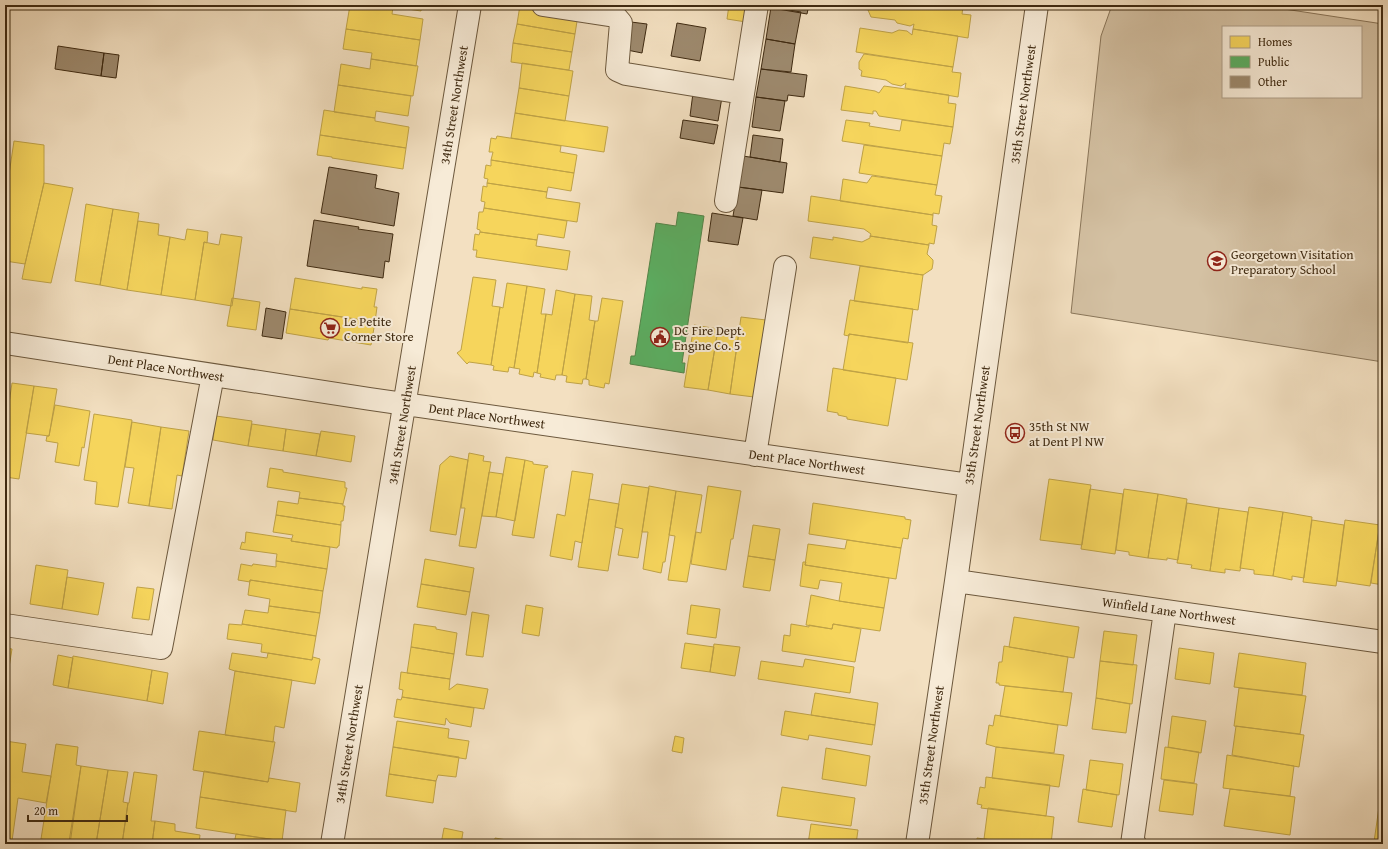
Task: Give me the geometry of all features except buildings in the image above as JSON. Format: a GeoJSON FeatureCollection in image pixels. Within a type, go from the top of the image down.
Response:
{"type":"FeatureCollection","features":[{"type":"Feature","properties":{"kind":"street","name":"34th Street Northwest"},"geometry":{"type":"LineString","coordinates":[[332,844],[470,5]]}},
{"type":"Feature","properties":{"kind":"street"},"geometry":{"type":"LineString","coordinates":[[543,5],[615,16],[621,23],[617,70],[626,74],[743,93]]}},
{"type":"Feature","properties":{"kind":"street"},"geometry":{"type":"LineString","coordinates":[[726,201],[757,5]]}},
{"type":"Feature","properties":{"kind":"street","name":"35th Street Northwest"},"geometry":{"type":"LineString","coordinates":[[917,844],[956,581],[1037,5]]}},
{"type":"Feature","properties":{"kind":"street"},"geometry":{"type":"LineString","coordinates":[[755,455],[785,267]]}},
{"type":"Feature","properties":{"kind":"street","name":"Dent Place Northwest"},"geometry":{"type":"LineString","coordinates":[[5,343],[405,404],[969,485]]}},
{"type":"Feature","properties":{"kind":"street"},"geometry":{"type":"LineString","coordinates":[[5,625],[161,648],[213,375]]}},
{"type":"Feature","properties":{"kind":"street","name":"Winfield Lane Northwest"},"geometry":{"type":"LineString","coordinates":[[956,581],[1383,642]]}},
{"type":"Feature","properties":{"kind":"street"},"geometry":{"type":"LineString","coordinates":[[1135,844],[1132,844],[1165,611]]}},
{"type":"Feature","properties":{"kind":"shaded area","name":"Georgetown Visitation Preparatory School"},"geometry":{"type":"Polygon","coordinates":[[[1112,5],[1258,5],[1383,24],[1383,362],[1071,313],[1101,36],[1112,5]]]}},
{"type":"Feature","properties":{"kind":"place","name":"Georgetown Visitation Preparatory School"},"geometry":{"type":"Point","coordinates":[1217,261]}},
{"type":"Feature","properties":{"kind":"place","name":"Le Petite Corner Store"},"geometry":{"type":"Point","coordinates":[330,328]}},
{"type":"Feature","properties":{"kind":"place","name":"DC Fire Dept. Engine Co. 5"},"geometry":{"type":"Point","coordinates":[660,337]}},
{"type":"Feature","properties":{"kind":"place","name":"35th St NW at Dent Pl NW"},"geometry":{"type":"Point","coordinates":[1015,433]}}]}
